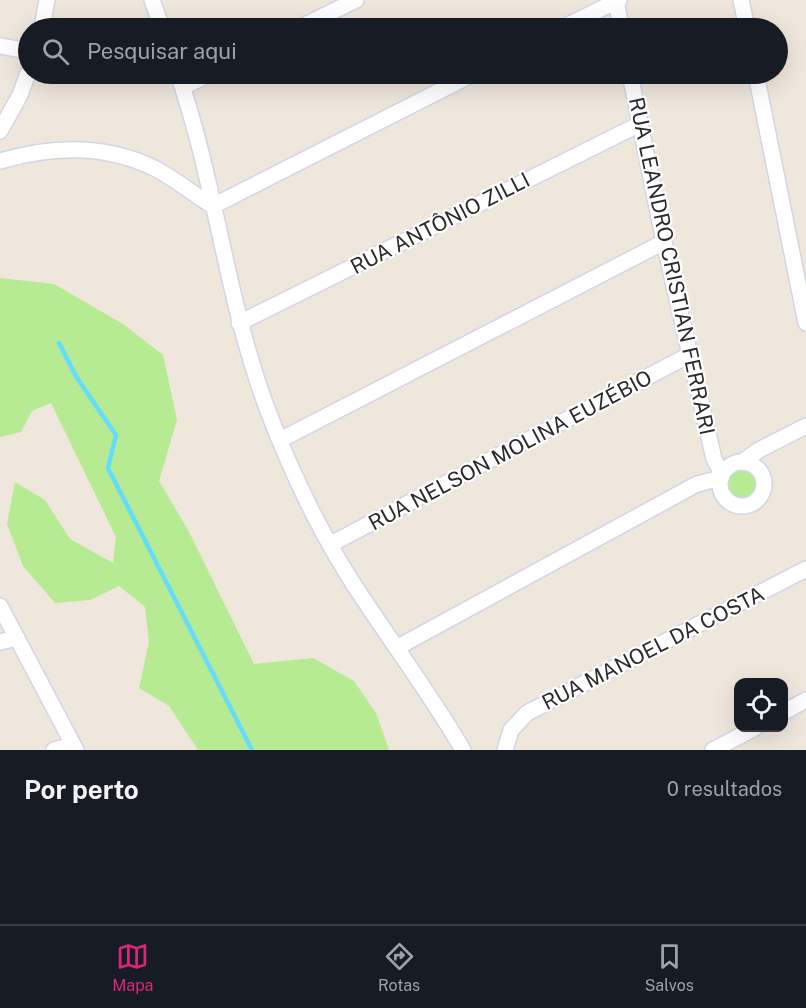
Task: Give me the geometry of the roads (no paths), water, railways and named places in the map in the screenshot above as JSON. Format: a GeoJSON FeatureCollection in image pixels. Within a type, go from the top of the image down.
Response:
{"type":"FeatureCollection","features":[{"type":"Feature","properties":{"kind":"street"},"geometry":{"type":"LineString","coordinates":[[44,18],[47,0]]}},
{"type":"Feature","properties":{"kind":"street"},"geometry":{"type":"LineString","coordinates":[[152,0],[158,18]]}},
{"type":"Feature","properties":{"kind":"street"},"geometry":{"type":"LineString","coordinates":[[320,18],[356,0]]}},
{"type":"Feature","properties":{"kind":"street"},"geometry":{"type":"LineString","coordinates":[[582,18],[617,0],[620,18]]}},
{"type":"Feature","properties":{"kind":"street"},"geometry":{"type":"LineString","coordinates":[[741,0],[745,18]]}},
{"type":"Feature","properties":{"kind":"street"},"geometry":{"type":"LineString","coordinates":[[0,46],[18,49]]}},
{"type":"Feature","properties":{"kind":"street"},"geometry":{"type":"LineString","coordinates":[[0,130],[24,84]]}},
{"type":"Feature","properties":{"kind":"street"},"geometry":{"type":"LineString","coordinates":[[181,84],[200,147],[239,323],[280,440],[331,544],[367,605],[398,647],[463,750]]}},
{"type":"Feature","properties":{"kind":"street"},"geometry":{"type":"LineString","coordinates":[[213,206],[453,84]]}},
{"type":"Feature","properties":{"kind":"street","name":"RUA LEANDRO CRISTIAN FERRARI"},"geometry":{"type":"LineString","coordinates":[[632,84],[664,242],[714,459],[729,470]]}},
{"type":"Feature","properties":{"kind":"street"},"geometry":{"type":"LineString","coordinates":[[758,84],[806,323]]}},
{"type":"Feature","properties":{"kind":"street","name":"RUA ANTÔNIO ZILLI"},"geometry":{"type":"LineString","coordinates":[[239,323],[640,123]]}},
{"type":"Feature","properties":{"kind":"street"},"geometry":{"type":"LineString","coordinates":[[0,161],[52,150],[85,149],[119,155],[155,169],[213,206]]}},
{"type":"Feature","properties":{"kind":"street"},"geometry":{"type":"LineString","coordinates":[[280,440],[664,242]]}},
{"type":"Feature","properties":{"kind":"street","name":"RUA NELSON MOLINA EUZÉBIO"},"geometry":{"type":"LineString","coordinates":[[331,544],[689,355]]}},
{"type":"Feature","properties":{"kind":"street"},"geometry":{"type":"LineString","coordinates":[[398,647],[697,484],[729,470],[759,450],[806,426]]}},
{"type":"Feature","properties":{"kind":"street"},"geometry":{"type":"LineString","coordinates":[[697,484],[722,494],[738,507],[745,507],[758,501],[765,482],[758,469],[759,450]]}},
{"type":"Feature","properties":{"kind":"street"},"geometry":{"type":"LineString","coordinates":[[729,470],[758,469]]}},
{"type":"Feature","properties":{"kind":"street"},"geometry":{"type":"LineString","coordinates":[[722,494],[729,470]]}},
{"type":"Feature","properties":{"kind":"street","name":"RUA MANOEL DA COSTA"},"geometry":{"type":"LineString","coordinates":[[506,743],[515,723],[527,713],[806,569]]}},
{"type":"Feature","properties":{"kind":"street"},"geometry":{"type":"LineString","coordinates":[[0,606],[74,747],[54,750]]}},
{"type":"Feature","properties":{"kind":"street"},"geometry":{"type":"LineString","coordinates":[[0,642],[17,638]]}},
{"type":"Feature","properties":{"kind":"street"},"geometry":{"type":"LineString","coordinates":[[788,709],[806,700]]}},
{"type":"Feature","properties":{"kind":"street"},"geometry":{"type":"LineString","coordinates":[[713,750],[747,732]]}},
{"type":"Feature","properties":{"kind":"waterway"},"geometry":{"type":"LineString","coordinates":[[59,343],[77,378],[116,435],[108,468],[252,750]]}}]}
